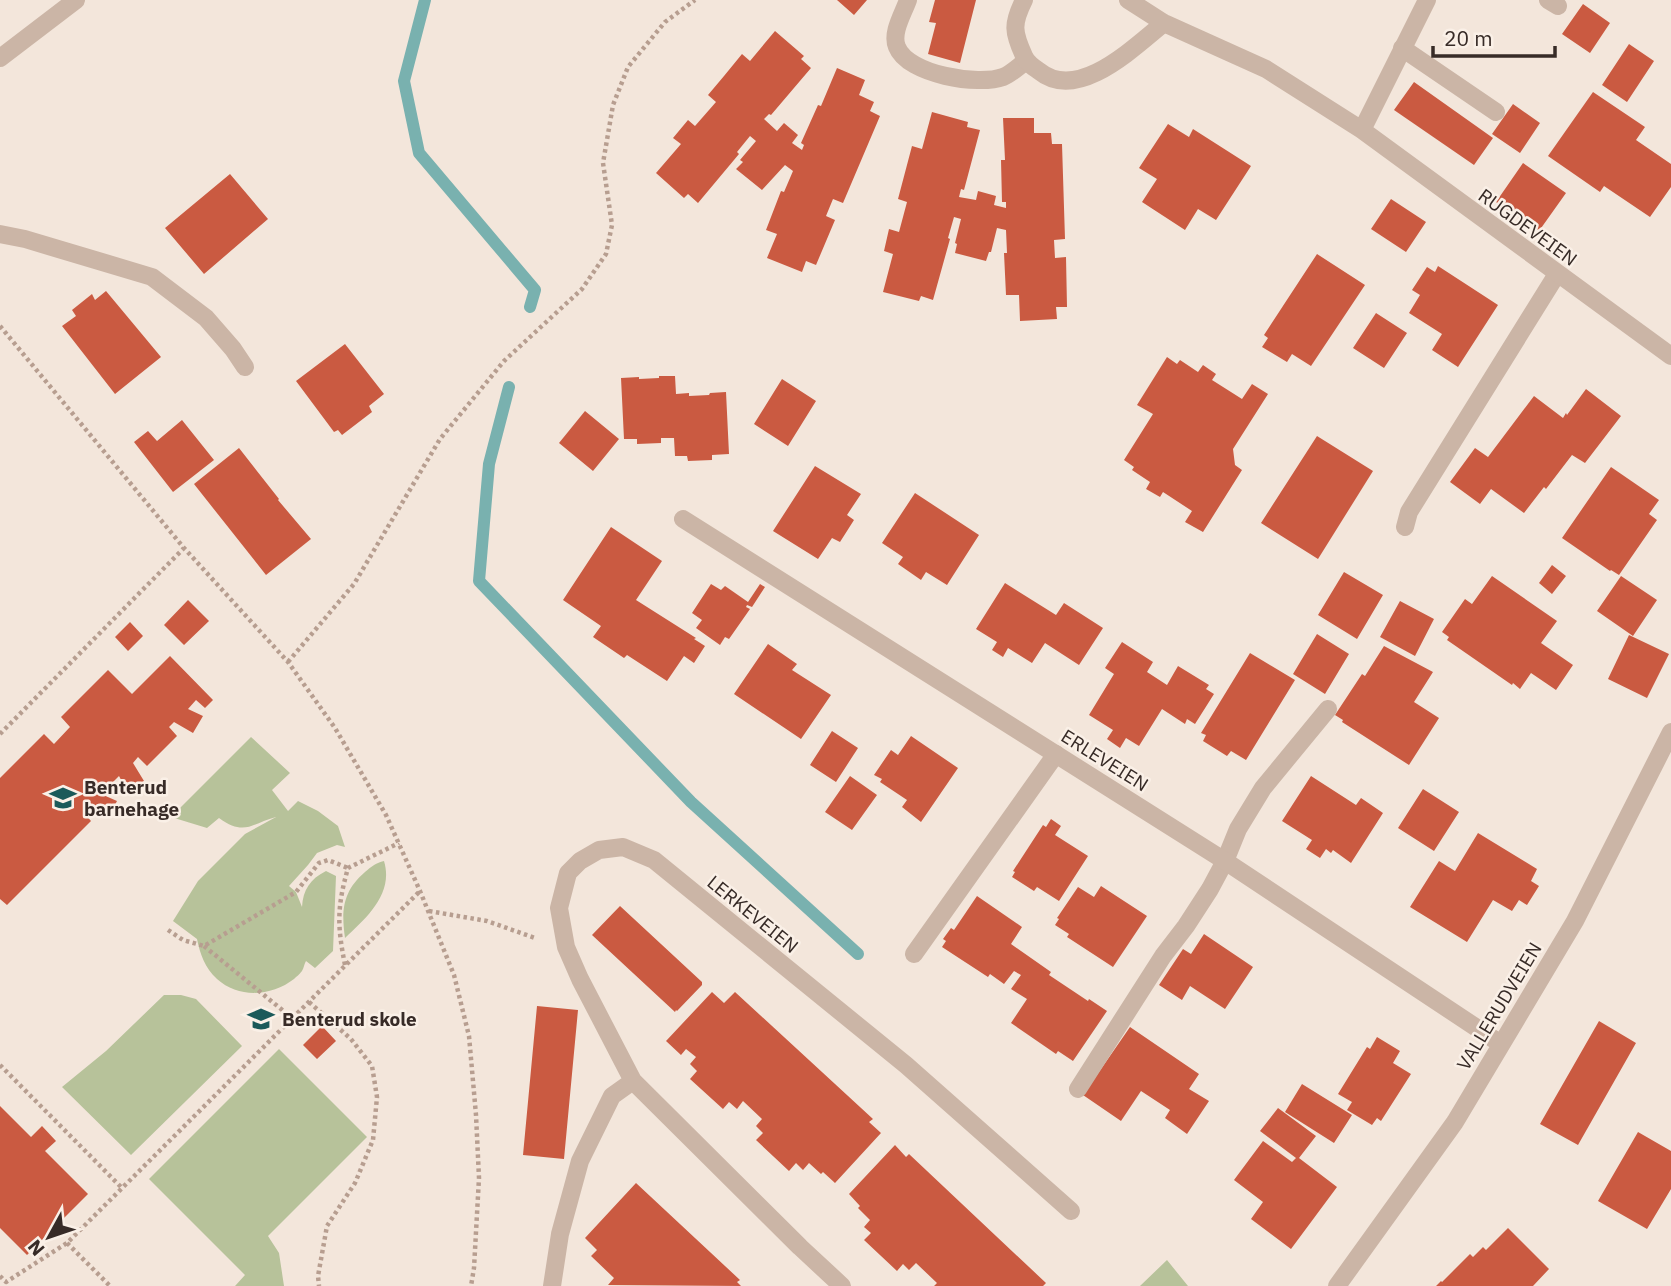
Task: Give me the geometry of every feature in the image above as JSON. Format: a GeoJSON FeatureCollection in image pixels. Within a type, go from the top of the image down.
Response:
{"type":"FeatureCollection","features":[{"type":"Feature","properties":{"kind":"street"},"geometry":{"type":"LineString","coordinates":[[0,58],[76,0]]}},
{"type":"Feature","properties":{"kind":"street"},"geometry":{"type":"LineString","coordinates":[[908,0],[896,30],[896,46],[911,63],[933,74],[985,81],[1005,76],[1026,61]]}},
{"type":"Feature","properties":{"kind":"street"},"geometry":{"type":"LineString","coordinates":[[1024,0],[1015,18],[1017,38],[1026,61],[1045,76],[1065,82],[1089,77],[1164,23]]}},
{"type":"Feature","properties":{"kind":"street","name":"RUGDEVEIEN"},"geometry":{"type":"LineString","coordinates":[[1128,0],[1164,23],[1266,69],[1362,130],[1671,356]]}},
{"type":"Feature","properties":{"kind":"street"},"geometry":{"type":"LineString","coordinates":[[1362,130],[1427,0]]}},
{"type":"Feature","properties":{"kind":"street"},"geometry":{"type":"LineString","coordinates":[[1402,48],[1496,112]]}},
{"type":"Feature","properties":{"kind":"street"},"geometry":{"type":"LineString","coordinates":[[0,234],[152,277],[206,318],[233,349],[245,368]]}},
{"type":"Feature","properties":{"kind":"street"},"geometry":{"type":"LineString","coordinates":[[1405,527],[1409,512],[1557,274]]}},
{"type":"Feature","properties":{"kind":"street","name":"ERLEVEIEN"},"geometry":{"type":"LineString","coordinates":[[683,519],[1226,860],[1501,1044]]}},
{"type":"Feature","properties":{"kind":"street"},"geometry":{"type":"LineString","coordinates":[[1078,1089],[1163,956],[1204,898],[1226,860],[1238,829],[1263,788],[1328,709]]}},
{"type":"Feature","properties":{"kind":"street","name":"VALLERUDVEIEN"},"geometry":{"type":"LineString","coordinates":[[1337,1286],[1455,1122],[1575,920],[1671,732]]}},
{"type":"Feature","properties":{"kind":"street"},"geometry":{"type":"LineString","coordinates":[[914,954],[1056,754]]}},
{"type":"Feature","properties":{"kind":"street","name":"LERKEVEIEN"},"geometry":{"type":"LineString","coordinates":[[842,1286],[633,1081],[566,947],[559,908],[568,873],[580,861],[599,850],[623,847],[654,860],[906,1065],[1071,1211]]}},
{"type":"Feature","properties":{"kind":"street"},"geometry":{"type":"LineString","coordinates":[[552,1286],[560,1234],[580,1161],[612,1096],[633,1081]]}},
{"type":"Feature","properties":{"kind":"path"},"geometry":{"type":"LineString","coordinates":[[288,662],[354,584],[440,439],[504,362],[582,289],[606,254],[612,225],[603,163],[613,105],[628,67],[665,22],[695,0]]}},
{"type":"Feature","properties":{"kind":"path"},"geometry":{"type":"LineString","coordinates":[[0,326],[184,548],[288,662],[335,728],[386,815],[454,975],[469,1036],[478,1178],[471,1286]]}},
{"type":"Feature","properties":{"kind":"path"},"geometry":{"type":"LineString","coordinates":[[0,734],[184,548]]}},
{"type":"Feature","properties":{"kind":"path"},"geometry":{"type":"LineString","coordinates":[[204,946],[296,892],[319,863],[328,860],[348,868],[399,843]]}},
{"type":"Feature","properties":{"kind":"path"},"geometry":{"type":"LineString","coordinates":[[345,965],[339,934],[339,911],[348,868]]}},
{"type":"Feature","properties":{"kind":"path"},"geometry":{"type":"LineString","coordinates":[[0,1276],[5,1282],[67,1243],[420,891]]}},
{"type":"Feature","properties":{"kind":"path"},"geometry":{"type":"LineString","coordinates":[[428,911],[487,921],[566,947]]}},
{"type":"Feature","properties":{"kind":"path"},"geometry":{"type":"LineString","coordinates":[[168,930],[184,940],[204,946],[292,1018]]}},
{"type":"Feature","properties":{"kind":"path"},"geometry":{"type":"LineString","coordinates":[[309,1002],[351,1040],[372,1066],[377,1097],[373,1140],[355,1183],[327,1226],[318,1276],[319,1286]]}},
{"type":"Feature","properties":{"kind":"path"},"geometry":{"type":"LineString","coordinates":[[0,1065],[122,1188]]}},
{"type":"Feature","properties":{"kind":"path"},"geometry":{"type":"LineString","coordinates":[[67,1243],[110,1286]]}},
{"type":"Feature","properties":{"kind":"green space"},"geometry":{"type":"Polygon","coordinates":[[[251,737],[290,773],[272,790],[288,811],[298,801],[318,811],[338,826],[345,847],[337,845],[317,853],[289,886],[296,892],[302,907],[304,895],[312,881],[326,871],[336,876],[333,951],[315,968],[306,961],[303,970],[285,985],[256,993],[235,990],[217,979],[204,960],[197,939],[173,921],[198,881],[245,834],[276,817],[242,828],[219,818],[207,828],[171,817],[251,737]]]}},
{"type":"Feature","properties":{"kind":"green space"},"geometry":{"type":"Polygon","coordinates":[[[384,861],[386,873],[382,895],[369,914],[345,938],[345,902],[352,886],[365,872],[384,861]]]}},
{"type":"Feature","properties":{"kind":"green space"},"geometry":{"type":"Polygon","coordinates":[[[164,995],[181,995],[196,999],[242,1046],[131,1155],[62,1087],[106,1051],[164,995]]]}},
{"type":"Feature","properties":{"kind":"green space"},"geometry":{"type":"Polygon","coordinates":[[[279,1049],[367,1137],[268,1236],[279,1253],[284,1286],[235,1286],[245,1275],[149,1179],[279,1049]]]}},
{"type":"Feature","properties":{"kind":"green space"},"geometry":{"type":"Polygon","coordinates":[[[1167,1260],[1188,1286],[1140,1286],[1167,1260]]]}},
{"type":"Feature","properties":{"kind":"building"},"geometry":{"type":"Polygon","coordinates":[[[837,0],[867,0],[854,15],[837,0]]]}},
{"type":"Feature","properties":{"kind":"building"},"geometry":{"type":"Polygon","coordinates":[[[935,0],[976,0],[960,63],[928,54],[936,23],[929,22],[935,0]]]}},
{"type":"Feature","properties":{"kind":"building"},"geometry":{"type":"Polygon","coordinates":[[[1583,4],[1610,23],[1590,53],[1562,34],[1583,4]]]}},
{"type":"Feature","properties":{"kind":"building"},"geometry":{"type":"Polygon","coordinates":[[[775,31],[804,56],[801,59],[811,68],[771,115],[764,119],[777,131],[784,123],[798,135],[792,143],[802,150],[804,145],[801,143],[837,68],[865,80],[859,95],[874,102],[870,111],[880,116],[843,203],[833,199],[826,216],[835,220],[816,265],[806,261],[802,272],[767,258],[777,234],[766,230],[781,191],[784,192],[793,171],[785,165],[762,190],[736,169],[756,141],[750,136],[737,152],[739,154],[698,203],[688,194],[684,198],[656,173],[681,144],[673,138],[688,120],[695,126],[716,102],[708,95],[742,54],[750,61],[775,31]]]}},
{"type":"Feature","properties":{"kind":"building"},"geometry":{"type":"Polygon","coordinates":[[[1629,44],[1654,61],[1627,102],[1602,85],[1629,44]]]}},
{"type":"Feature","properties":{"kind":"building"},"geometry":{"type":"Polygon","coordinates":[[[1414,82],[1493,138],[1474,165],[1394,110],[1414,82]]]}},
{"type":"Feature","properties":{"kind":"building"},"geometry":{"type":"Polygon","coordinates":[[[1593,92],[1645,127],[1636,140],[1671,164],[1671,187],[1650,217],[1604,186],[1600,192],[1548,156],[1593,92]]]}},
{"type":"Feature","properties":{"kind":"building"},"geometry":{"type":"Polygon","coordinates":[[[1513,104],[1540,123],[1520,153],[1492,134],[1513,104]]]}},
{"type":"Feature","properties":{"kind":"building"},"geometry":{"type":"Polygon","coordinates":[[[932,112],[968,122],[967,127],[980,130],[964,190],[961,189],[959,197],[976,200],[978,191],[996,196],[994,205],[1006,208],[1006,202],[1002,202],[1001,160],[1005,160],[1003,118],[1034,118],[1034,133],[1051,133],[1052,144],[1062,144],[1065,239],[1054,240],[1055,258],[1066,257],[1067,307],[1056,307],[1057,319],[1020,321],[1019,295],[1006,295],[1006,230],[997,228],[986,261],[955,253],[961,219],[954,217],[933,300],[921,296],[919,301],[883,292],[893,254],[884,251],[889,229],[899,232],[907,202],[898,199],[912,146],[922,149],[932,112]]]}},
{"type":"Feature","properties":{"kind":"building"},"geometry":{"type":"Polygon","coordinates":[[[1168,124],[1189,137],[1193,129],[1251,166],[1216,220],[1198,209],[1185,230],[1142,202],[1157,179],[1139,168],[1168,124]]]}},
{"type":"Feature","properties":{"kind":"building"},"geometry":{"type":"Polygon","coordinates":[[[1523,163],[1566,193],[1539,231],[1496,202],[1523,163]]]}},
{"type":"Feature","properties":{"kind":"building"},"geometry":{"type":"Polygon","coordinates":[[[230,174],[268,219],[204,274],[165,228],[230,174]]]}},
{"type":"Feature","properties":{"kind":"building"},"geometry":{"type":"Polygon","coordinates":[[[1391,199],[1426,222],[1406,252],[1371,229],[1391,199]]]}},
{"type":"Feature","properties":{"kind":"building"},"geometry":{"type":"Polygon","coordinates":[[[1317,254],[1365,285],[1311,366],[1292,354],[1287,362],[1262,347],[1268,338],[1264,335],[1317,254]]]}},
{"type":"Feature","properties":{"kind":"building"},"geometry":{"type":"Polygon","coordinates":[[[1438,266],[1498,305],[1458,367],[1432,350],[1442,334],[1409,313],[1420,295],[1412,290],[1427,267],[1435,272],[1438,266]]]}},
{"type":"Feature","properties":{"kind":"building"},"geometry":{"type":"Polygon","coordinates":[[[106,291],[161,357],[115,394],[62,326],[76,316],[72,310],[92,294],[95,300],[106,291]]]}},
{"type":"Feature","properties":{"kind":"building"},"geometry":{"type":"Polygon","coordinates":[[[1376,313],[1407,333],[1384,368],[1353,348],[1376,313]]]}},
{"type":"Feature","properties":{"kind":"building"},"geometry":{"type":"Polygon","coordinates":[[[345,344],[384,394],[369,406],[372,412],[342,435],[338,430],[334,432],[296,381],[345,344]]]}},
{"type":"Feature","properties":{"kind":"building"},"geometry":{"type":"Polygon","coordinates":[[[1167,357],[1177,364],[1180,360],[1198,372],[1203,365],[1216,374],[1212,380],[1242,399],[1252,384],[1268,394],[1233,449],[1235,465],[1242,470],[1203,532],[1185,522],[1192,511],[1163,492],[1160,497],[1146,489],[1150,482],[1132,470],[1134,467],[1124,460],[1153,414],[1137,405],[1167,357]]]}},
{"type":"Feature","properties":{"kind":"building"},"geometry":{"type":"Polygon","coordinates":[[[675,376],[676,394],[689,393],[689,396],[726,392],[729,454],[712,455],[712,460],[688,461],[687,456],[675,456],[674,438],[661,438],[661,443],[637,444],[637,439],[624,439],[621,378],[675,376]]]}},
{"type":"Feature","properties":{"kind":"building"},"geometry":{"type":"Polygon","coordinates":[[[782,379],[816,401],[788,446],[754,424],[782,379]]]}},
{"type":"Feature","properties":{"kind":"building"},"geometry":{"type":"Polygon","coordinates":[[[1586,389],[1621,416],[1585,463],[1572,455],[1524,513],[1491,489],[1480,504],[1450,482],[1475,448],[1488,457],[1534,396],[1563,418],[1586,389]]]}},
{"type":"Feature","properties":{"kind":"building"},"geometry":{"type":"Polygon","coordinates":[[[585,411],[619,439],[593,471],[559,443],[585,411]]]}},
{"type":"Feature","properties":{"kind":"building"},"geometry":{"type":"Polygon","coordinates":[[[182,420],[214,460],[173,492],[134,442],[148,431],[157,441],[182,420]]]}},
{"type":"Feature","properties":{"kind":"building"},"geometry":{"type":"Polygon","coordinates":[[[1317,436],[1373,471],[1318,559],[1261,523],[1317,436]]]}},
{"type":"Feature","properties":{"kind":"building"},"geometry":{"type":"Polygon","coordinates":[[[239,448],[311,539],[266,575],[194,484],[239,448]]]}},
{"type":"Feature","properties":{"kind":"building"},"geometry":{"type":"Polygon","coordinates":[[[815,466],[861,494],[847,515],[854,520],[840,542],[832,538],[818,559],[773,531],[815,466]]]}},
{"type":"Feature","properties":{"kind":"building"},"geometry":{"type":"Polygon","coordinates":[[[1611,467],[1659,500],[1649,514],[1657,520],[1619,575],[1562,538],[1611,467]]]}},
{"type":"Feature","properties":{"kind":"building"},"geometry":{"type":"Polygon","coordinates":[[[915,493],[979,535],[947,585],[926,572],[921,580],[898,564],[903,557],[882,543],[915,493]]]}},
{"type":"Feature","properties":{"kind":"building"},"geometry":{"type":"Polygon","coordinates":[[[611,527],[662,561],[636,600],[705,646],[694,663],[684,656],[667,681],[627,655],[624,658],[593,637],[601,626],[563,600],[611,527]]]}},
{"type":"Feature","properties":{"kind":"building"},"geometry":{"type":"Polygon","coordinates":[[[1552,565],[1566,576],[1552,594],[1539,583],[1552,565]]]}},
{"type":"Feature","properties":{"kind":"building"},"geometry":{"type":"Polygon","coordinates":[[[1344,572],[1383,595],[1357,639],[1318,615],[1344,572]]]}},
{"type":"Feature","properties":{"kind":"building"},"geometry":{"type":"Polygon","coordinates":[[[1492,576],[1557,621],[1541,643],[1573,665],[1556,690],[1531,673],[1520,689],[1513,683],[1512,685],[1447,640],[1449,637],[1442,632],[1465,599],[1472,604],[1492,576]]]}},
{"type":"Feature","properties":{"kind":"building"},"geometry":{"type":"Polygon","coordinates":[[[1621,576],[1657,600],[1633,636],[1597,611],[1621,576]]]}},
{"type":"Feature","properties":{"kind":"building"},"geometry":{"type":"Polygon","coordinates":[[[1005,583],[1056,615],[1064,603],[1103,628],[1079,665],[1045,643],[1032,663],[1008,648],[1003,657],[992,650],[997,642],[976,629],[1005,583]]]}},
{"type":"Feature","properties":{"kind":"building"},"geometry":{"type":"Polygon","coordinates":[[[711,584],[721,590],[725,586],[748,602],[760,584],[765,587],[752,607],[747,605],[750,609],[729,639],[725,637],[720,645],[696,628],[702,620],[692,613],[711,584]]]}},
{"type":"Feature","properties":{"kind":"building"},"geometry":{"type":"Polygon","coordinates":[[[188,600],[209,621],[184,645],[164,625],[188,600]]]}},
{"type":"Feature","properties":{"kind":"building"},"geometry":{"type":"Polygon","coordinates":[[[1400,601],[1434,619],[1415,656],[1380,637],[1400,601]]]}},
{"type":"Feature","properties":{"kind":"building"},"geometry":{"type":"Polygon","coordinates":[[[130,622],[143,636],[128,651],[115,637],[130,622]]]}},
{"type":"Feature","properties":{"kind":"building"},"geometry":{"type":"Polygon","coordinates":[[[1317,634],[1349,654],[1325,694],[1293,674],[1317,634]]]}},
{"type":"Feature","properties":{"kind":"building"},"geometry":{"type":"Polygon","coordinates":[[[1629,635],[1669,654],[1647,698],[1608,679],[1629,635]]]}},
{"type":"Feature","properties":{"kind":"building"},"geometry":{"type":"Polygon","coordinates":[[[1122,642],[1153,662],[1147,672],[1167,685],[1178,666],[1209,685],[1206,689],[1214,694],[1195,724],[1187,719],[1185,724],[1162,709],[1139,746],[1126,738],[1120,748],[1107,739],[1113,730],[1089,715],[1114,674],[1105,668],[1122,642]]]}},
{"type":"Feature","properties":{"kind":"building"},"geometry":{"type":"Polygon","coordinates":[[[768,644],[797,664],[792,670],[831,695],[801,739],[734,694],[768,644]]]}},
{"type":"Feature","properties":{"kind":"building"},"geometry":{"type":"Polygon","coordinates":[[[1384,646],[1433,672],[1414,702],[1439,718],[1409,765],[1335,715],[1384,646]]]}},
{"type":"Feature","properties":{"kind":"building"},"geometry":{"type":"Polygon","coordinates":[[[1250,653],[1295,680],[1246,760],[1231,751],[1227,756],[1203,741],[1206,735],[1201,733],[1250,653]]]}},
{"type":"Feature","properties":{"kind":"building"},"geometry":{"type":"Polygon","coordinates":[[[170,656],[213,700],[205,708],[196,700],[188,709],[203,716],[193,733],[174,722],[169,727],[177,736],[147,766],[138,757],[133,763],[144,781],[127,791],[119,776],[101,794],[117,801],[108,818],[87,808],[83,812],[91,821],[7,905],[0,899],[0,778],[44,734],[54,744],[70,727],[61,717],[108,670],[132,694],[170,656]]]}},
{"type":"Feature","properties":{"kind":"building"},"geometry":{"type":"Polygon","coordinates":[[[832,731],[858,748],[836,782],[810,765],[832,731]]]}},
{"type":"Feature","properties":{"kind":"building"},"geometry":{"type":"Polygon","coordinates":[[[911,736],[958,768],[921,822],[902,807],[907,800],[874,775],[891,750],[898,755],[911,736]]]}},
{"type":"Feature","properties":{"kind":"building"},"geometry":{"type":"Polygon","coordinates":[[[850,776],[877,795],[852,830],[825,812],[850,776]]]}},
{"type":"Feature","properties":{"kind":"building"},"geometry":{"type":"Polygon","coordinates":[[[1311,776],[1356,805],[1361,798],[1383,813],[1351,863],[1333,850],[1331,853],[1326,849],[1320,858],[1306,849],[1312,840],[1282,821],[1311,776]]]}},
{"type":"Feature","properties":{"kind":"building"},"geometry":{"type":"Polygon","coordinates":[[[1423,789],[1459,812],[1434,851],[1398,828],[1423,789]]]}},
{"type":"Feature","properties":{"kind":"building"},"geometry":{"type":"Polygon","coordinates":[[[1051,819],[1061,826],[1055,835],[1088,856],[1059,901],[1037,887],[1034,891],[1012,877],[1015,872],[1013,871],[1043,825],[1046,827],[1051,819]]]}},
{"type":"Feature","properties":{"kind":"building"},"geometry":{"type":"Polygon","coordinates":[[[1478,833],[1537,869],[1531,881],[1539,886],[1527,905],[1519,900],[1512,911],[1493,900],[1467,942],[1410,907],[1439,861],[1455,871],[1478,833]]]}},
{"type":"Feature","properties":{"kind":"building"},"geometry":{"type":"Polygon","coordinates":[[[1101,886],[1147,916],[1113,967],[1067,937],[1069,934],[1055,925],[1078,887],[1094,897],[1101,886]]]}},
{"type":"Feature","properties":{"kind":"building"},"geometry":{"type":"Polygon","coordinates":[[[977,896],[1022,927],[1011,944],[1051,972],[1049,975],[1107,1011],[1073,1061],[1058,1051],[1056,1054],[1011,1023],[1027,999],[1011,989],[1021,975],[1014,971],[1004,984],[990,974],[988,977],[942,947],[946,941],[943,939],[951,928],[954,930],[977,896]]]}},
{"type":"Feature","properties":{"kind":"building"},"geometry":{"type":"Polygon","coordinates":[[[620,906],[702,982],[677,1011],[592,935],[620,906]]]}},
{"type":"Feature","properties":{"kind":"building"},"geometry":{"type":"Polygon","coordinates":[[[1204,934],[1253,967],[1225,1009],[1190,986],[1182,1000],[1159,985],[1183,949],[1191,954],[1204,934]]]}},
{"type":"Feature","properties":{"kind":"building"},"geometry":{"type":"Polygon","coordinates":[[[712,992],[724,1003],[735,992],[873,1119],[869,1122],[881,1133],[835,1183],[809,1163],[803,1170],[796,1163],[789,1171],[756,1140],[763,1133],[756,1126],[762,1119],[743,1101],[737,1109],[729,1102],[723,1109],[690,1079],[697,1071],[690,1064],[696,1057],[686,1049],[681,1055],[666,1041],[712,992]]]}},
{"type":"Feature","properties":{"kind":"building"},"geometry":{"type":"Polygon","coordinates":[[[537,1006],[578,1010],[564,1159],[523,1155],[537,1006]]]}},
{"type":"Feature","properties":{"kind":"building"},"geometry":{"type":"Polygon","coordinates":[[[1599,1021],[1636,1043],[1578,1145],[1540,1124],[1599,1021]]]}},
{"type":"Feature","properties":{"kind":"building"},"geometry":{"type":"Polygon","coordinates":[[[322,1026],[336,1041],[317,1059],[303,1045],[322,1026]]]}},
{"type":"Feature","properties":{"kind":"building"},"geometry":{"type":"Polygon","coordinates":[[[1130,1027],[1199,1074],[1189,1089],[1209,1101],[1187,1134],[1165,1118],[1170,1110],[1141,1091],[1121,1121],[1083,1095],[1130,1027]]]}},
{"type":"Feature","properties":{"kind":"building"},"geometry":{"type":"Polygon","coordinates":[[[1377,1037],[1400,1051],[1393,1063],[1411,1074],[1381,1121],[1377,1118],[1372,1125],[1347,1110],[1352,1102],[1338,1094],[1367,1047],[1370,1049],[1377,1037]]]}},
{"type":"Feature","properties":{"kind":"building"},"geometry":{"type":"Polygon","coordinates":[[[1302,1084],[1352,1115],[1334,1143],[1285,1112],[1302,1084]]]}},
{"type":"Feature","properties":{"kind":"building"},"geometry":{"type":"Polygon","coordinates":[[[0,1106],[31,1137],[42,1126],[56,1141],[45,1151],[88,1194],[27,1255],[0,1228],[0,1106]]]}},
{"type":"Feature","properties":{"kind":"building"},"geometry":{"type":"Polygon","coordinates":[[[1278,1108],[1316,1136],[1299,1158],[1337,1187],[1291,1249],[1251,1219],[1263,1202],[1234,1180],[1263,1141],[1292,1162],[1296,1158],[1260,1131],[1278,1108]]]}},
{"type":"Feature","properties":{"kind":"building"},"geometry":{"type":"Polygon","coordinates":[[[1638,1132],[1671,1151],[1671,1189],[1647,1229],[1598,1201],[1638,1132]]]}},
{"type":"Feature","properties":{"kind":"building"},"geometry":{"type":"Polygon","coordinates":[[[895,1145],[906,1157],[909,1154],[1046,1283],[1043,1286],[934,1286],[937,1283],[916,1263],[909,1270],[903,1264],[897,1271],[864,1240],[871,1233],[864,1227],[870,1220],[849,1194],[895,1145]]]}},
{"type":"Feature","properties":{"kind":"building"},"geometry":{"type":"Polygon","coordinates":[[[636,1183],[740,1280],[737,1282],[741,1286],[608,1285],[614,1278],[591,1256],[597,1250],[585,1238],[636,1183]]]}},
{"type":"Feature","properties":{"kind":"building"},"geometry":{"type":"Polygon","coordinates":[[[1508,1228],[1549,1269],[1533,1286],[1436,1286],[1470,1254],[1473,1257],[1483,1247],[1486,1250],[1508,1228]]]}},
{"type":"Feature","properties":{"kind":"waterway"},"geometry":{"type":"LineString","coordinates":[[425,0],[404,81],[419,153],[535,290],[530,307]]}},
{"type":"Feature","properties":{"kind":"waterway"},"geometry":{"type":"LineString","coordinates":[[509,387],[489,464],[479,581],[691,802],[858,954]]}},
{"type":"Feature","properties":{"kind":"place","name":"Benterud barnehage"},"geometry":{"type":"Point","coordinates":[63,798]}},
{"type":"Feature","properties":{"kind":"place","name":"Benterud skole"},"geometry":{"type":"Point","coordinates":[261,1019]}}]}
